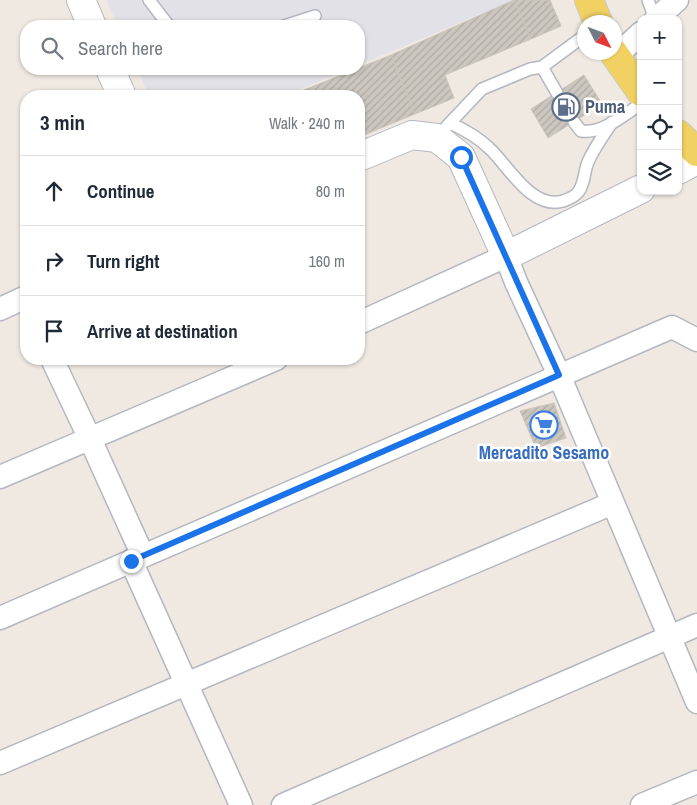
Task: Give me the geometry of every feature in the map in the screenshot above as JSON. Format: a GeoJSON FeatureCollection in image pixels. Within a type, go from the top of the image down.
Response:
{"type":"FeatureCollection","features":[{"type":"Feature","properties":{"kind":"main road"},"geometry":{"type":"LineString","coordinates":[[80,0],[89,20]]}},
{"type":"Feature","properties":{"kind":"main road"},"geometry":{"type":"LineString","coordinates":[[589,0],[595,15]]}},
{"type":"Feature","properties":{"kind":"main road"},"geometry":{"type":"LineString","coordinates":[[618,60],[637,87]]}},
{"type":"Feature","properties":{"kind":"main road"},"geometry":{"type":"LineString","coordinates":[[113,75],[119,90]]}},
{"type":"Feature","properties":{"kind":"main road"},"geometry":{"type":"LineString","coordinates":[[365,155],[412,135],[444,130],[461,157],[506,256],[637,191]]}},
{"type":"Feature","properties":{"kind":"main road"},"geometry":{"type":"LineString","coordinates":[[682,138],[697,152]]}},
{"type":"Feature","properties":{"kind":"main road"},"geometry":{"type":"LineString","coordinates":[[682,168],[697,160]]}},
{"type":"Feature","properties":{"kind":"street"},"geometry":{"type":"LineString","coordinates":[[660,15],[677,0]]}},
{"type":"Feature","properties":{"kind":"street"},"geometry":{"type":"LineString","coordinates":[[622,48],[637,36]]}},
{"type":"Feature","properties":{"kind":"street"},"geometry":{"type":"LineString","coordinates":[[365,319],[506,256],[559,375],[697,702]]}},
{"type":"Feature","properties":{"kind":"street"},"geometry":{"type":"LineString","coordinates":[[0,309],[20,302]]}},
{"type":"Feature","properties":{"kind":"street"},"geometry":{"type":"LineString","coordinates":[[0,618],[672,327],[697,340]]}},
{"type":"Feature","properties":{"kind":"street"},"geometry":{"type":"LineString","coordinates":[[55,365],[90,439],[187,685],[241,805]]}},
{"type":"Feature","properties":{"kind":"street"},"geometry":{"type":"LineString","coordinates":[[0,477],[262,365]]}},
{"type":"Feature","properties":{"kind":"street"},"geometry":{"type":"LineString","coordinates":[[0,763],[613,503]]}},
{"type":"Feature","properties":{"kind":"street"},"geometry":{"type":"LineString","coordinates":[[283,805],[697,625]]}},
{"type":"Feature","properties":{"kind":"street"},"geometry":{"type":"LineString","coordinates":[[642,805],[697,782]]}},
{"type":"Feature","properties":{"kind":"lane"},"geometry":{"type":"LineString","coordinates":[[149,0],[164,20]]}},
{"type":"Feature","properties":{"kind":"lane"},"geometry":{"type":"LineString","coordinates":[[648,0],[654,15]]}},
{"type":"Feature","properties":{"kind":"lane"},"geometry":{"type":"LineString","coordinates":[[303,20],[315,16]]}},
{"type":"Feature","properties":{"kind":"lane"},"geometry":{"type":"LineString","coordinates":[[444,130],[482,89],[530,69],[542,67],[577,41]]}},
{"type":"Feature","properties":{"kind":"lane"},"geometry":{"type":"LineString","coordinates":[[542,67],[557,93]]}},
{"type":"Feature","properties":{"kind":"lane"},"geometry":{"type":"LineString","coordinates":[[574,122],[581,131],[590,132],[602,129],[639,105]]}},
{"type":"Feature","properties":{"kind":"lane"},"geometry":{"type":"LineString","coordinates":[[444,130],[470,133],[490,148],[524,189],[540,198],[557,202],[570,199],[578,193],[583,184],[587,163],[612,122]]}},
{"type":"Feature","properties":{"kind":"shaded area"},"geometry":{"type":"Polygon","coordinates":[[[106,0],[514,0],[365,62],[365,20],[115,20],[106,0]]]}},
{"type":"Feature","properties":{"kind":"shaded area"},"geometry":{"type":"Polygon","coordinates":[[[140,75],[334,75],[298,90],[146,90],[140,75]]]}},
{"type":"Feature","properties":{"kind":"building"},"geometry":{"type":"Polygon","coordinates":[[[514,0],[550,0],[561,26],[531,39],[514,0]]]}},
{"type":"Feature","properties":{"kind":"building"},"geometry":{"type":"Polygon","coordinates":[[[514,0],[531,39],[445,75],[454,98],[415,114],[391,55],[514,0]]]}},
{"type":"Feature","properties":{"kind":"building"},"geometry":{"type":"Polygon","coordinates":[[[391,55],[415,114],[365,135],[365,90],[304,90],[341,75],[365,75],[365,65],[391,55]]]}},
{"type":"Feature","properties":{"kind":"building","name":"Puma"},"geometry":{"type":"Polygon","coordinates":[[[584,75],[602,104],[548,138],[531,109],[584,75]]]}},
{"type":"Feature","properties":{"kind":"building","name":"Mercadito Sesamo"},"geometry":{"type":"Polygon","coordinates":[[[554,403],[566,438],[536,448],[520,411],[554,403]]]}},
{"type":"Feature","properties":{"kind":"place","name":"Puma"},"geometry":{"type":"Point","coordinates":[566,107]}},
{"type":"Feature","properties":{"kind":"place","name":"Mercadito Sesamo"},"geometry":{"type":"Point","coordinates":[544,425]}},
{"type":"Feature","properties":{"kind":"route"},"geometry":{"type":"LineString","coordinates":[[131,561],[559,375],[461,157]]}}]}
